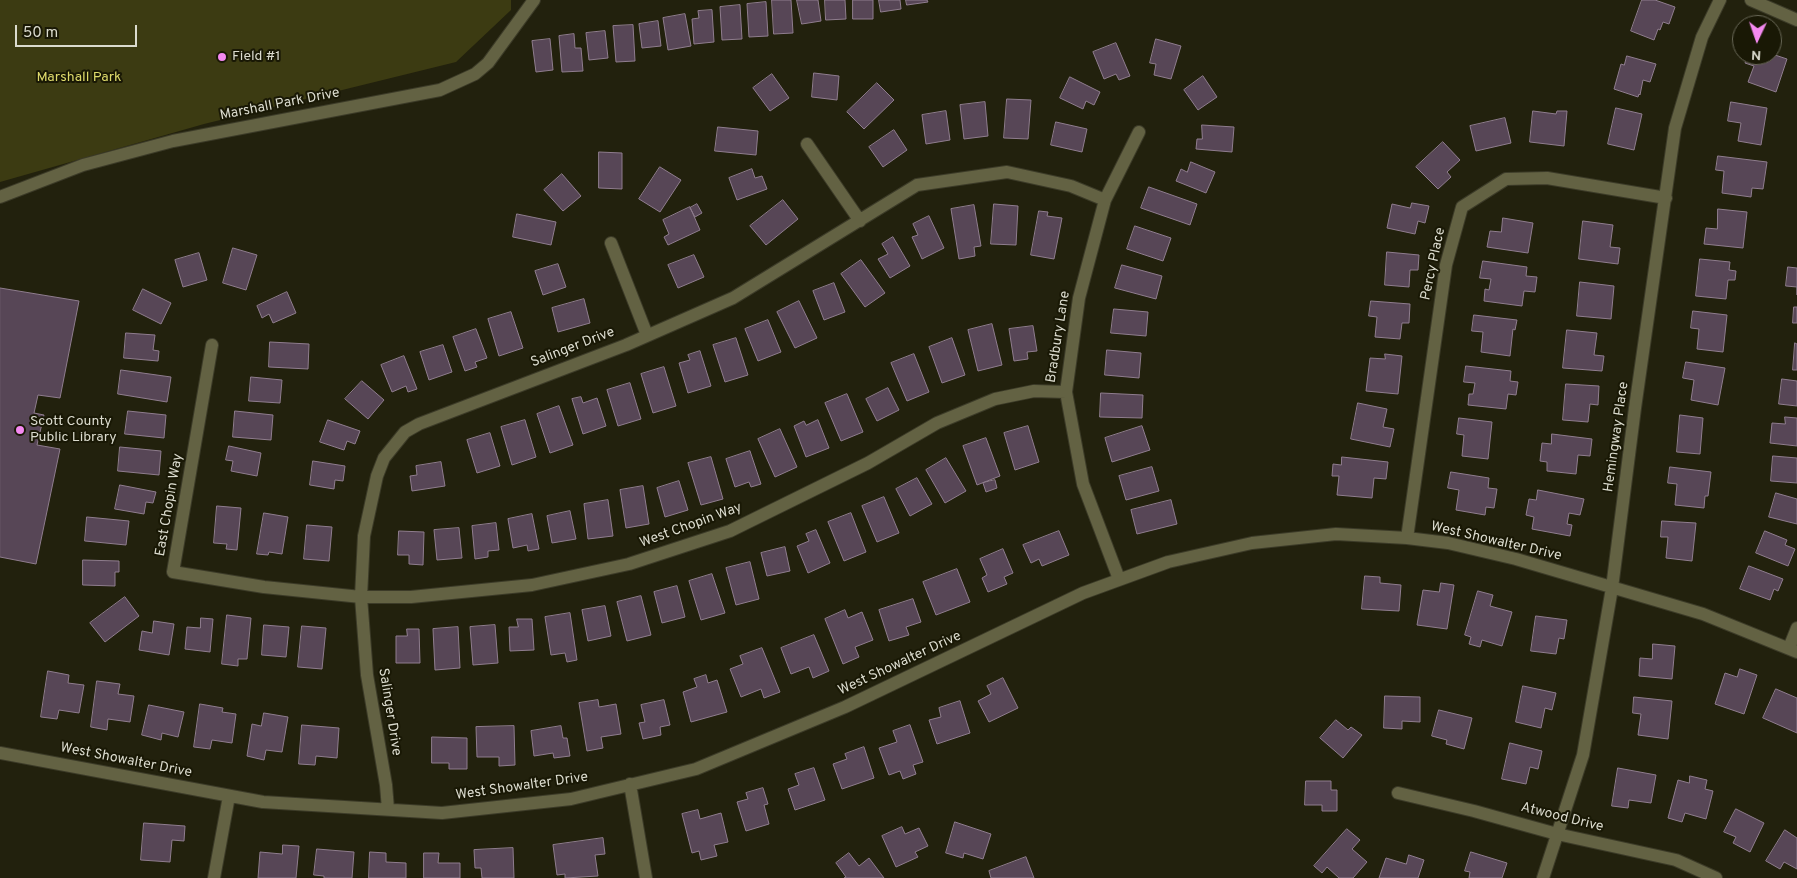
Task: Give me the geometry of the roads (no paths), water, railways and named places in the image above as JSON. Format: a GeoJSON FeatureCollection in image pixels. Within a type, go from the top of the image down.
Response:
{"type":"FeatureCollection","features":[{"type":"Feature","properties":{"kind":"street","name":"Marshall Park Drive"},"geometry":{"type":"LineString","coordinates":[[0,196],[83,165],[173,141],[440,90],[475,74],[488,63],[534,0]]}},
{"type":"Feature","properties":{"kind":"street","name":"Hemingway Place"},"geometry":{"type":"LineString","coordinates":[[1543,878],[1582,755],[1612,588],[1635,408],[1675,128],[1702,37],[1720,0]]}},
{"type":"Feature","properties":{"kind":"street"},"geometry":{"type":"LineString","coordinates":[[1751,0],[1797,20]]}},
{"type":"Feature","properties":{"kind":"street","name":"Bradbury Lane"},"geometry":{"type":"LineString","coordinates":[[1119,579],[1083,484],[1066,392],[1078,298],[1105,200],[1139,132]]}},
{"type":"Feature","properties":{"kind":"street"},"geometry":{"type":"LineString","coordinates":[[807,144],[860,221]]}},
{"type":"Feature","properties":{"kind":"street","name":"Salinger Drive"},"geometry":{"type":"LineString","coordinates":[[388,809],[386,785],[367,675],[361,597],[364,536],[377,476],[384,458],[405,432],[419,424],[647,335],[733,298],[917,185],[1007,172],[1071,186],[1105,200]]}},
{"type":"Feature","properties":{"kind":"street","name":"Percy Place"},"geometry":{"type":"LineString","coordinates":[[1408,538],[1446,265],[1462,207],[1506,179],[1547,178],[1666,198]]}},
{"type":"Feature","properties":{"kind":"street"},"geometry":{"type":"LineString","coordinates":[[611,242],[647,335]]}},
{"type":"Feature","properties":{"kind":"street","name":"East Chopin Way"},"geometry":{"type":"LineString","coordinates":[[212,345],[173,572],[264,587],[361,597]]}},
{"type":"Feature","properties":{"kind":"street","name":"West Chopin Way"},"geometry":{"type":"LineString","coordinates":[[361,597],[410,597],[532,585],[629,564],[730,531],[868,463],[937,423],[996,399],[1034,391],[1066,392]]}},
{"type":"Feature","properties":{"kind":"street","name":"West Showalter Drive"},"geometry":{"type":"LineString","coordinates":[[0,753],[263,802],[452,812],[571,798],[696,768],[845,707],[1083,593],[1168,562],[1252,543],[1336,534],[1408,538],[1448,543],[1506,557],[1703,614],[1793,650]]}},
{"type":"Feature","properties":{"kind":"street"},"geometry":{"type":"LineString","coordinates":[[1793,650],[1797,628]]}},
{"type":"Feature","properties":{"kind":"street"},"geometry":{"type":"LineString","coordinates":[[630,784],[646,878]]}},
{"type":"Feature","properties":{"kind":"street","name":"Atwood Drive"},"geometry":{"type":"LineString","coordinates":[[1398,793],[1474,811],[1557,834],[1676,860],[1716,878]]}},
{"type":"Feature","properties":{"kind":"street"},"geometry":{"type":"LineString","coordinates":[[214,878],[229,796]]}},
{"type":"Feature","properties":{"kind":"place","name":"Field #1"},"geometry":{"type":"Point","coordinates":[222,57]}},
{"type":"Feature","properties":{"kind":"place","name":"Scott County Public Library"},"geometry":{"type":"Point","coordinates":[20,430]}},
{"type":"Feature","properties":{"kind":"park label","name":"Marshall Park"},"geometry":{"type":"Point","coordinates":[79,78]}}]}
